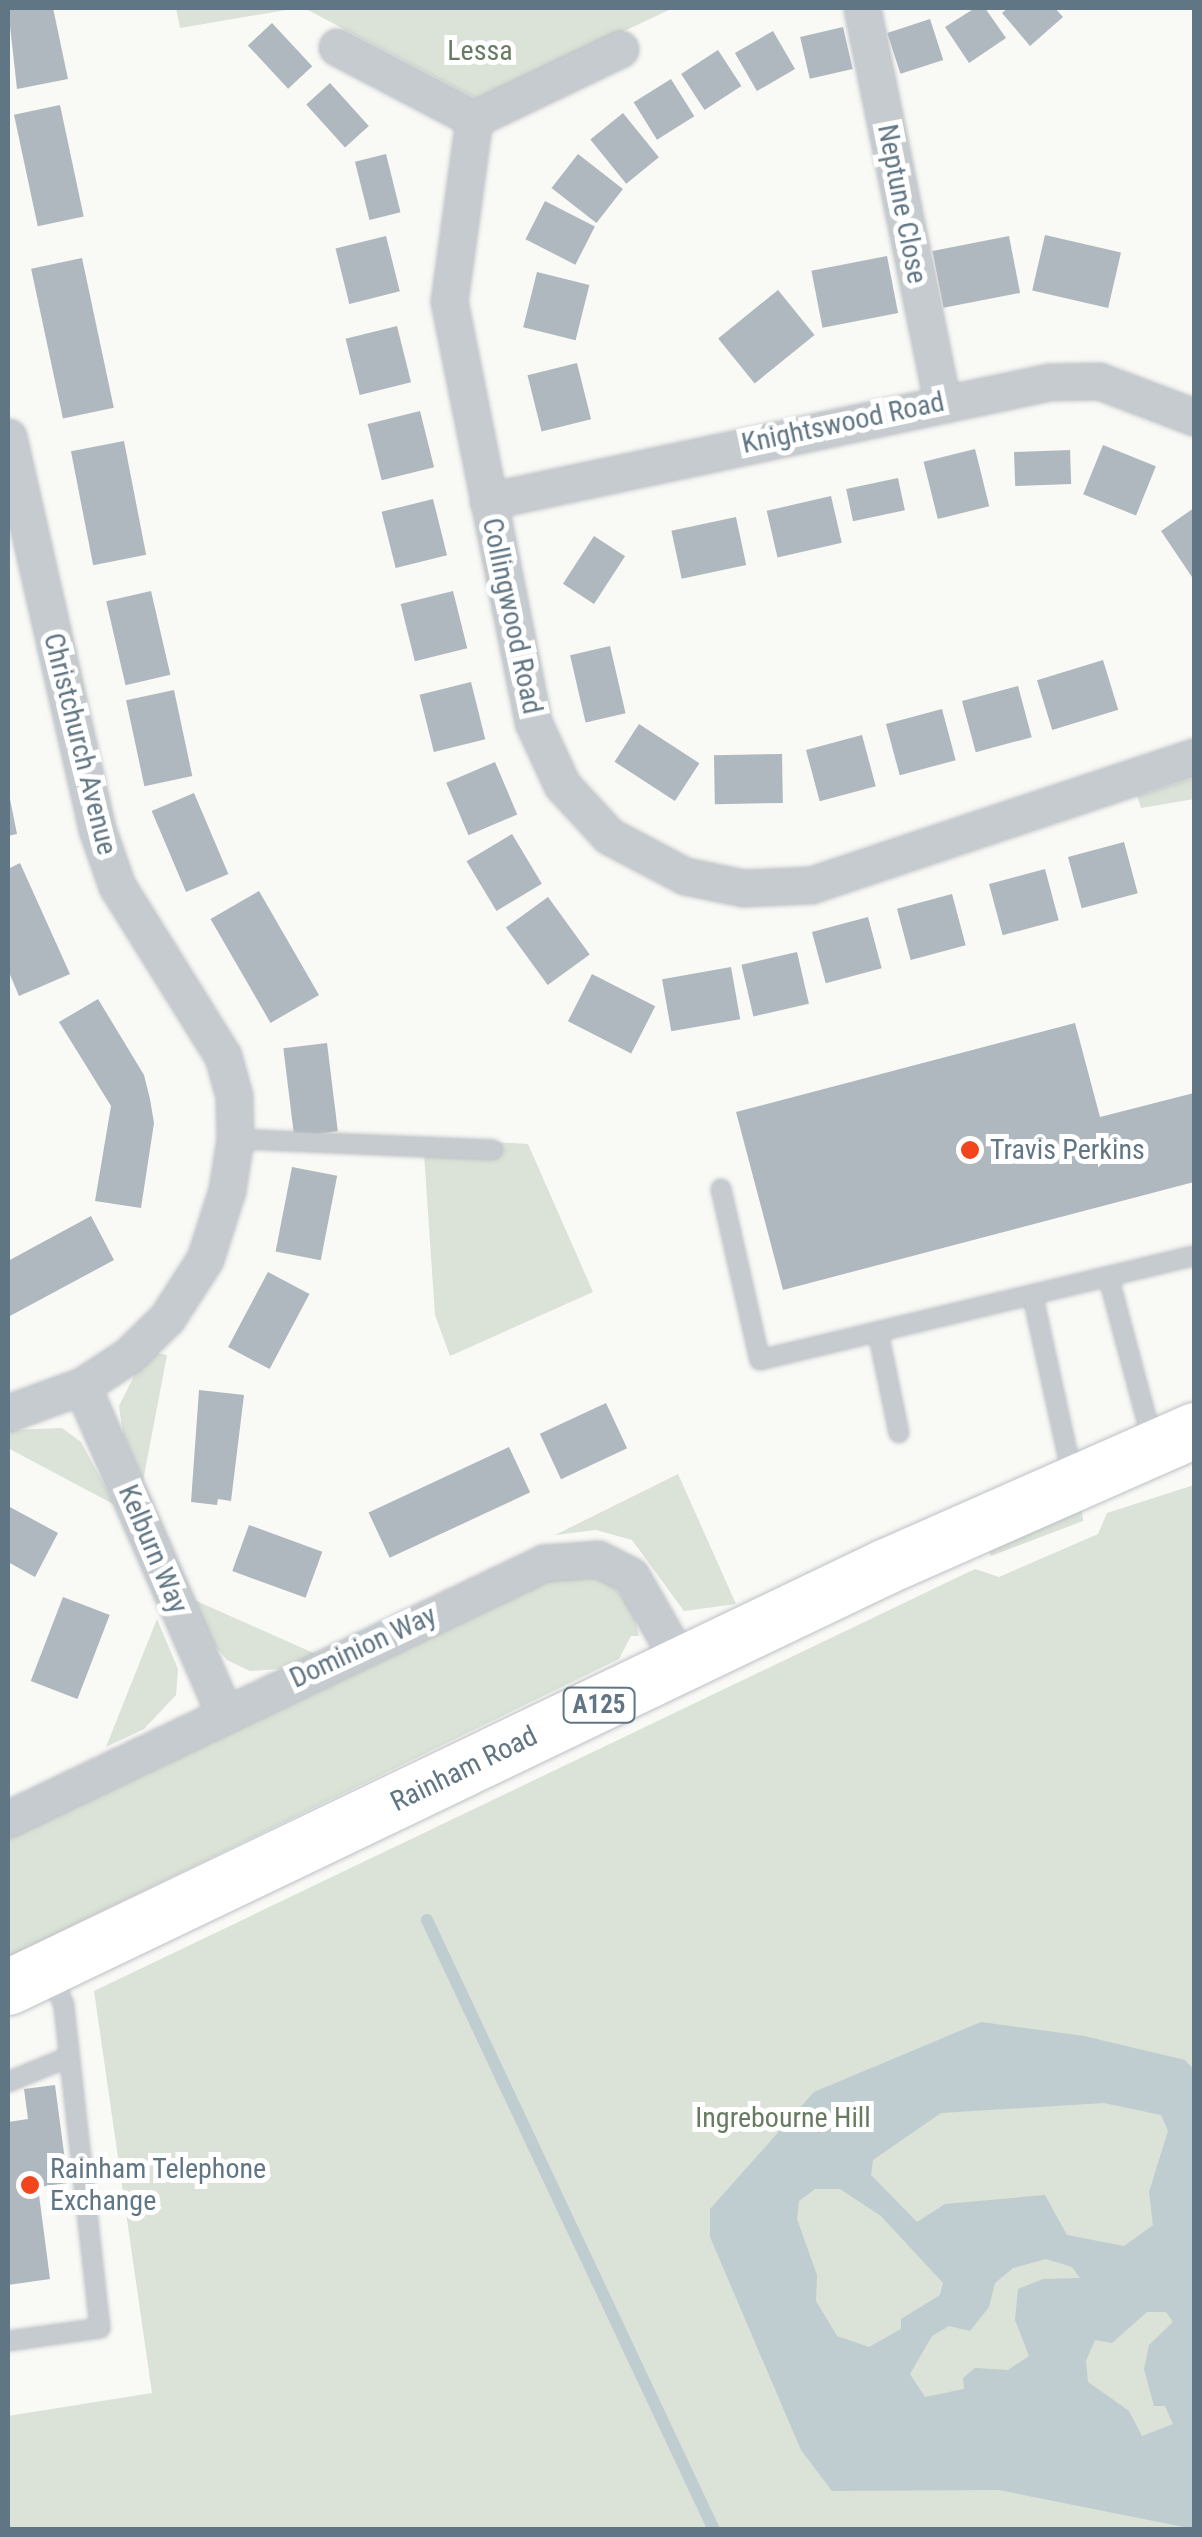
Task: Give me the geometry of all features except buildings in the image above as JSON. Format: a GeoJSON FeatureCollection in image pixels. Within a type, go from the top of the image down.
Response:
{"type":"FeatureCollection","features":[{"type":"Feature","properties":{"kind":"main road","name":"Rainham Road"},"geometry":{"type":"LineString","coordinates":[[28,1978],[1073,1480],[1174,1437]]}},
{"type":"Feature","properties":{"kind":"street","name":"Neptune Close"},"geometry":{"type":"LineString","coordinates":[[862,8],[942,402]]}},
{"type":"Feature","properties":{"kind":"street"},"geometry":{"type":"LineString","coordinates":[[337,47],[474,119],[620,49]]}},
{"type":"Feature","properties":{"kind":"street","name":"Collingwood Road"},"geometry":{"type":"LineString","coordinates":[[474,119],[450,302],[533,722],[562,785],[610,836],[685,876],[743,888],[812,885],[1194,757]]}},
{"type":"Feature","properties":{"kind":"street","name":"Knightswood Road"},"geometry":{"type":"LineString","coordinates":[[488,501],[1050,382],[1099,381],[1194,417]]}},
{"type":"Feature","properties":{"kind":"street","name":"Christchurch Avenue"},"geometry":{"type":"LineString","coordinates":[[8,436],[96,830],[116,886],[223,1056],[234,1096],[235,1139],[205,1259],[167,1318],[128,1356],[82,1386],[8,1413]]}},
{"type":"Feature","properties":{"kind":"street","name":"Kelburn Way"},"geometry":{"type":"LineString","coordinates":[[82,1386],[224,1712]]}},
{"type":"Feature","properties":{"kind":"street","name":"Dominion Way"},"geometry":{"type":"LineString","coordinates":[[8,1820],[224,1712],[544,1563],[571,1557],[598,1559],[630,1576],[682,1665]]}},
{"type":"Feature","properties":{"kind":"lane"},"geometry":{"type":"LineString","coordinates":[[235,1139],[493,1150]]}},
{"type":"Feature","properties":{"kind":"lane"},"geometry":{"type":"LineString","coordinates":[[721,1189],[760,1360],[1194,1256]]}},
{"type":"Feature","properties":{"kind":"lane"},"geometry":{"type":"LineString","coordinates":[[1108,1279],[1174,1437]]}},
{"type":"Feature","properties":{"kind":"lane"},"geometry":{"type":"LineString","coordinates":[[1033,1297],[1073,1480]]}},
{"type":"Feature","properties":{"kind":"lane"},"geometry":{"type":"LineString","coordinates":[[878,1332],[898,1433]]}},
{"type":"Feature","properties":{"kind":"lane"},"geometry":{"type":"LineString","coordinates":[[8,2341],[100,2328],[64,2004],[28,1978]]}},
{"type":"Feature","properties":{"kind":"lane"},"geometry":{"type":"LineString","coordinates":[[8,2082],[70,2056]]}},
{"type":"Feature","properties":{"kind":"green space"},"geometry":{"type":"Polygon","coordinates":[[[176,8],[298,8],[180,28],[176,8]]]}},
{"type":"Feature","properties":{"kind":"green space","name":"Lessa"},"geometry":{"type":"Polygon","coordinates":[[[304,8],[673,8],[479,100],[304,8]]]}},
{"type":"Feature","properties":{"kind":"green space"},"geometry":{"type":"Polygon","coordinates":[[[1194,778],[1194,799],[1141,808],[1137,796],[1194,778]]]}},
{"type":"Feature","properties":{"kind":"green space"},"geometry":{"type":"Polygon","coordinates":[[[423,1138],[528,1144],[593,1292],[450,1356],[435,1315],[423,1138]]]}},
{"type":"Feature","properties":{"kind":"green space"},"geometry":{"type":"Polygon","coordinates":[[[157,1353],[167,1355],[143,1481],[123,1435],[119,1406],[137,1370],[157,1353]]]}},
{"type":"Feature","properties":{"kind":"green space"},"geometry":{"type":"Polygon","coordinates":[[[62,1428],[81,1442],[115,1505],[8,1448],[8,1430],[62,1428]]]}},
{"type":"Feature","properties":{"kind":"green space"},"geometry":{"type":"Polygon","coordinates":[[[678,1474],[736,1604],[684,1611],[632,1540],[596,1530],[555,1535],[678,1474]]]}},
{"type":"Feature","properties":{"kind":"green space","name":"Ingrebourne Hill"},"geometry":{"type":"Polygon","coordinates":[[[1194,1485],[1194,2529],[8,2530],[8,2416],[152,2393],[94,1991],[975,1569],[999,1577],[1098,1534],[1107,1513],[1194,1485]]]}},
{"type":"Feature","properties":{"kind":"green space"},"geometry":{"type":"Polygon","coordinates":[[[1082,1507],[1083,1521],[991,1556],[988,1550],[1082,1507]]]}},
{"type":"Feature","properties":{"kind":"green space"},"geometry":{"type":"Polygon","coordinates":[[[586,1575],[609,1582],[633,1608],[639,1636],[631,1636],[619,1659],[8,1957],[8,1832],[543,1580],[586,1575]]]}},
{"type":"Feature","properties":{"kind":"green space"},"geometry":{"type":"Polygon","coordinates":[[[192,1599],[318,1655],[292,1668],[250,1671],[227,1660],[209,1639],[192,1599]]]}},
{"type":"Feature","properties":{"kind":"green space"},"geometry":{"type":"Polygon","coordinates":[[[157,1619],[178,1669],[176,1695],[144,1729],[106,1747],[157,1619]]]}},
{"type":"Feature","properties":{"kind":"shaded area"},"geometry":{"type":"Polygon","coordinates":[[[981,2022],[1084,2036],[1185,2060],[1194,2070],[1194,2529],[999,2490],[832,2491],[801,2450],[710,2237],[710,2209],[814,2092],[981,2022]],[[1104,2103],[941,2113],[873,2160],[871,2175],[917,2222],[945,2204],[1045,2195],[1067,2235],[1124,2246],[1153,2225],[1149,2192],[1168,2131],[1161,2115],[1104,2103]],[[815,2189],[799,2201],[797,2219],[817,2275],[816,2301],[837,2336],[869,2347],[901,2329],[901,2319],[940,2295],[943,2283],[881,2216],[840,2189],[815,2189]],[[1046,2259],[1013,2268],[995,2283],[989,2307],[970,2331],[949,2326],[932,2336],[910,2374],[925,2397],[964,2389],[963,2378],[975,2368],[1008,2370],[1029,2356],[1015,2320],[1018,2289],[1043,2279],[1080,2278],[1072,2267],[1046,2259]],[[1147,2312],[1112,2343],[1095,2340],[1086,2361],[1088,2382],[1129,2411],[1142,2436],[1173,2424],[1165,2406],[1154,2406],[1144,2369],[1149,2345],[1173,2322],[1166,2312],[1147,2312]]]}},
{"type":"Feature","properties":{"kind":"waterway"},"geometry":{"type":"LineString","coordinates":[[427,1920],[714,2530]]}},
{"type":"Feature","properties":{"kind":"place","name":"Travis Perkins"},"geometry":{"type":"Point","coordinates":[970,1150]}},
{"type":"Feature","properties":{"kind":"place","name":"Rainham Telephone Exchange"},"geometry":{"type":"Point","coordinates":[30,2185]}}]}
